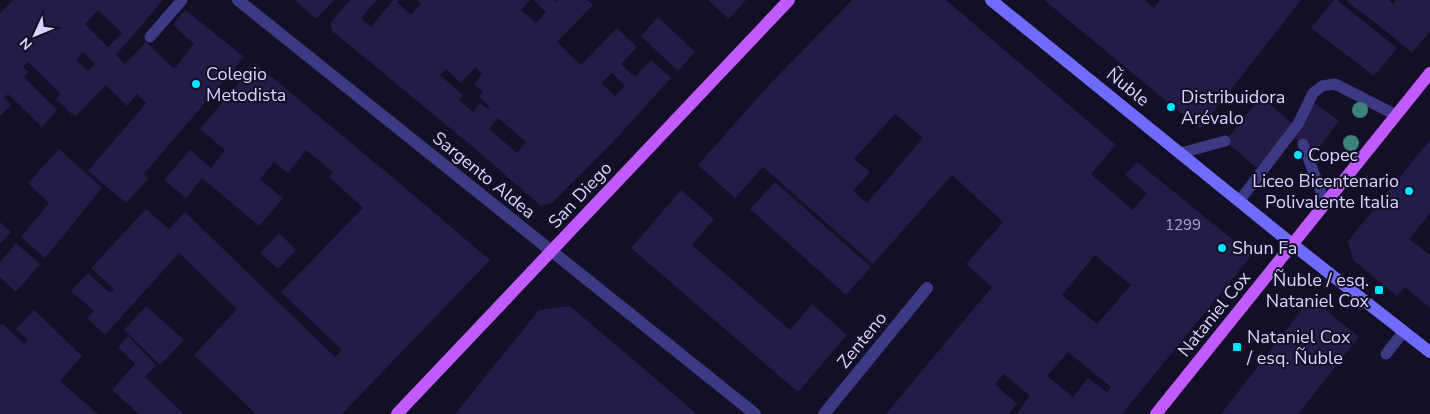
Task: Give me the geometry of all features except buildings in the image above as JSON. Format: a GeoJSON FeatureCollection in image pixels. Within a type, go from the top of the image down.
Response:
{"type":"FeatureCollection","features":[{"type":"Feature","properties":{"kind":"main road","name":"San Diego"},"geometry":{"type":"LineString","coordinates":[[397,414],[789,0]]}},
{"type":"Feature","properties":{"kind":"main road","name":"Ñuble"},"geometry":{"type":"LineString","coordinates":[[991,0],[1292,244],[1430,352]]}},
{"type":"Feature","properties":{"kind":"main road","name":"Nataniel Cox"},"geometry":{"type":"LineString","coordinates":[[1156,414],[1430,73]]}},
{"type":"Feature","properties":{"kind":"street","name":"Sargento Aldea"},"geometry":{"type":"LineString","coordinates":[[238,0],[755,414]]}},
{"type":"Feature","properties":{"kind":"street","name":"Zenteno"},"geometry":{"type":"LineString","coordinates":[[824,414],[927,288]]}},
{"type":"Feature","properties":{"kind":"lane"},"geometry":{"type":"LineString","coordinates":[[150,37],[182,0]]}},
{"type":"Feature","properties":{"kind":"lane"},"geometry":{"type":"LineString","coordinates":[[1240,200],[1296,125],[1313,93],[1322,86],[1335,84],[1396,115]]}},
{"type":"Feature","properties":{"kind":"lane"},"geometry":{"type":"LineString","coordinates":[[1181,153],[1225,141]]}},
{"type":"Feature","properties":{"kind":"lane"},"geometry":{"type":"LineString","coordinates":[[1303,144],[1325,203]]}},
{"type":"Feature","properties":{"kind":"lane"},"geometry":{"type":"LineString","coordinates":[[1386,354],[1404,331]]}},
{"type":"Feature","properties":{"kind":"place","name":"Colegio Metodista"},"geometry":{"type":"Point","coordinates":[196,84]}},
{"type":"Feature","properties":{"kind":"place","name":"Distribuidora Arévalo"},"geometry":{"type":"Point","coordinates":[1171,107]}},
{"type":"Feature","properties":{"kind":"place","name":"Copec"},"geometry":{"type":"Point","coordinates":[1298,155]}},
{"type":"Feature","properties":{"kind":"place","name":"Liceo Bicentenario Polivalente Italia"},"geometry":{"type":"Point","coordinates":[1409,191]}},
{"type":"Feature","properties":{"kind":"place","name":"Shun Fa"},"geometry":{"type":"Point","coordinates":[1222,248]}},
{"type":"Feature","properties":{"kind":"place","name":"Ñuble / esq. Nataniel Cox"},"geometry":{"type":"Point","coordinates":[1379,290]}},
{"type":"Feature","properties":{"kind":"place","name":"Nataniel Cox / esq. Ñuble"},"geometry":{"type":"Point","coordinates":[1237,347]}}]}
